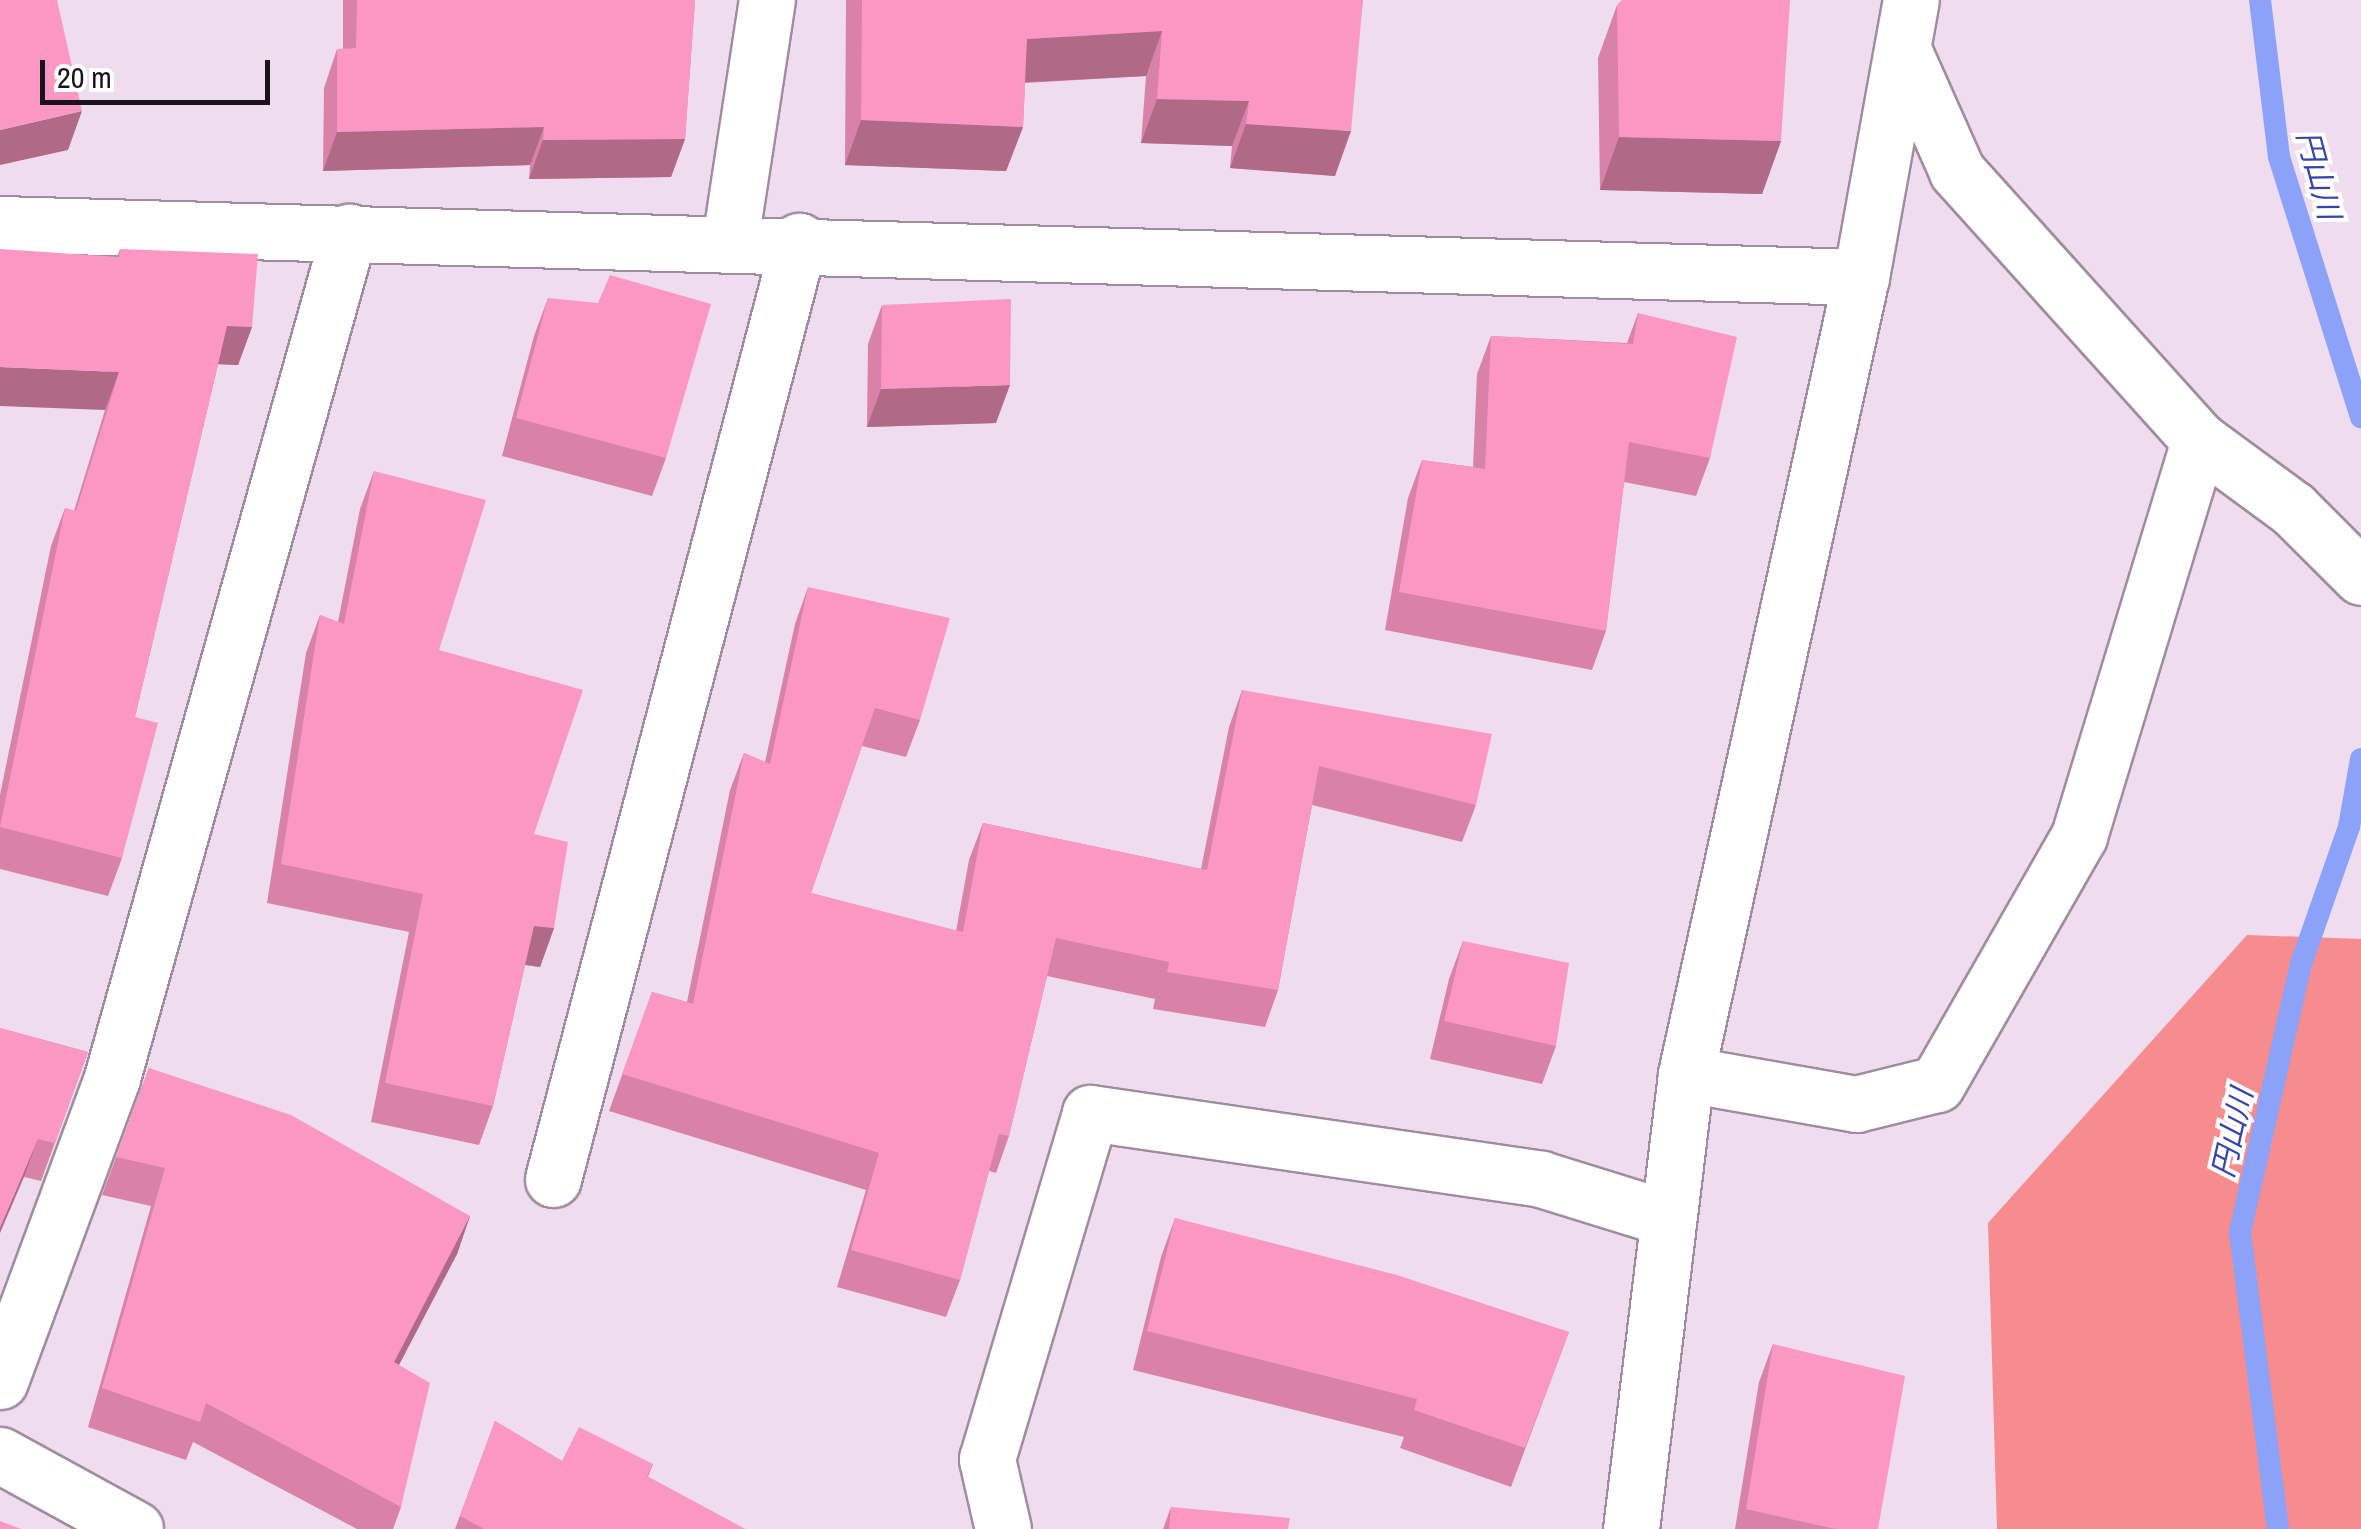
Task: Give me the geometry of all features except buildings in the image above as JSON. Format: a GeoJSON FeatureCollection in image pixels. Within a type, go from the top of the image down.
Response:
{"type":"FeatureCollection","features":[{"type":"Feature","properties":{"kind":"street"},"geometry":{"type":"LineString","coordinates":[[730,240],[767,0]]}},
{"type":"Feature","properties":{"kind":"street"},"geometry":{"type":"LineString","coordinates":[[1631,1529],[1686,1074],[1861,277],[1905,54],[1910,0]]}},
{"type":"Feature","properties":{"kind":"street"},"geometry":{"type":"LineString","coordinates":[[1905,54],[1956,171],[2199,440],[2293,509],[2361,577]]}},
{"type":"Feature","properties":{"kind":"street"},"geometry":{"type":"LineString","coordinates":[[0,224],[800,241],[1861,277]]}},
{"type":"Feature","properties":{"kind":"street"},"geometry":{"type":"LineString","coordinates":[[0,1380],[112,1078],[349,232]]}},
{"type":"Feature","properties":{"kind":"street"},"geometry":{"type":"LineString","coordinates":[[553,1179],[800,241]]}},
{"type":"Feature","properties":{"kind":"street"},"geometry":{"type":"LineString","coordinates":[[1686,1074],[1856,1104],[1938,1084],[2079,836],[2199,440]]}},
{"type":"Feature","properties":{"kind":"street"},"geometry":{"type":"LineString","coordinates":[[1003,1529],[987,1459],[1090,1113],[1541,1180],[1668,1218]]}},
{"type":"Feature","properties":{"kind":"street"},"geometry":{"type":"LineString","coordinates":[[0,1455],[135,1529]]}},
{"type":"Feature","properties":{"kind":"shaded area"},"geometry":{"type":"Polygon","coordinates":[[[2247,935],[2361,939],[2361,1529],[1997,1529],[1988,1223],[2247,935]]]}},
{"type":"Feature","properties":{"kind":"waterway","name":"円山川"},"geometry":{"type":"LineString","coordinates":[[2260,0],[2279,157],[2361,417]]}},
{"type":"Feature","properties":{"kind":"waterway","name":"円山川"},"geometry":{"type":"LineString","coordinates":[[2278,1529],[2240,1232],[2301,964],[2349,827],[2361,759]]}}]}
